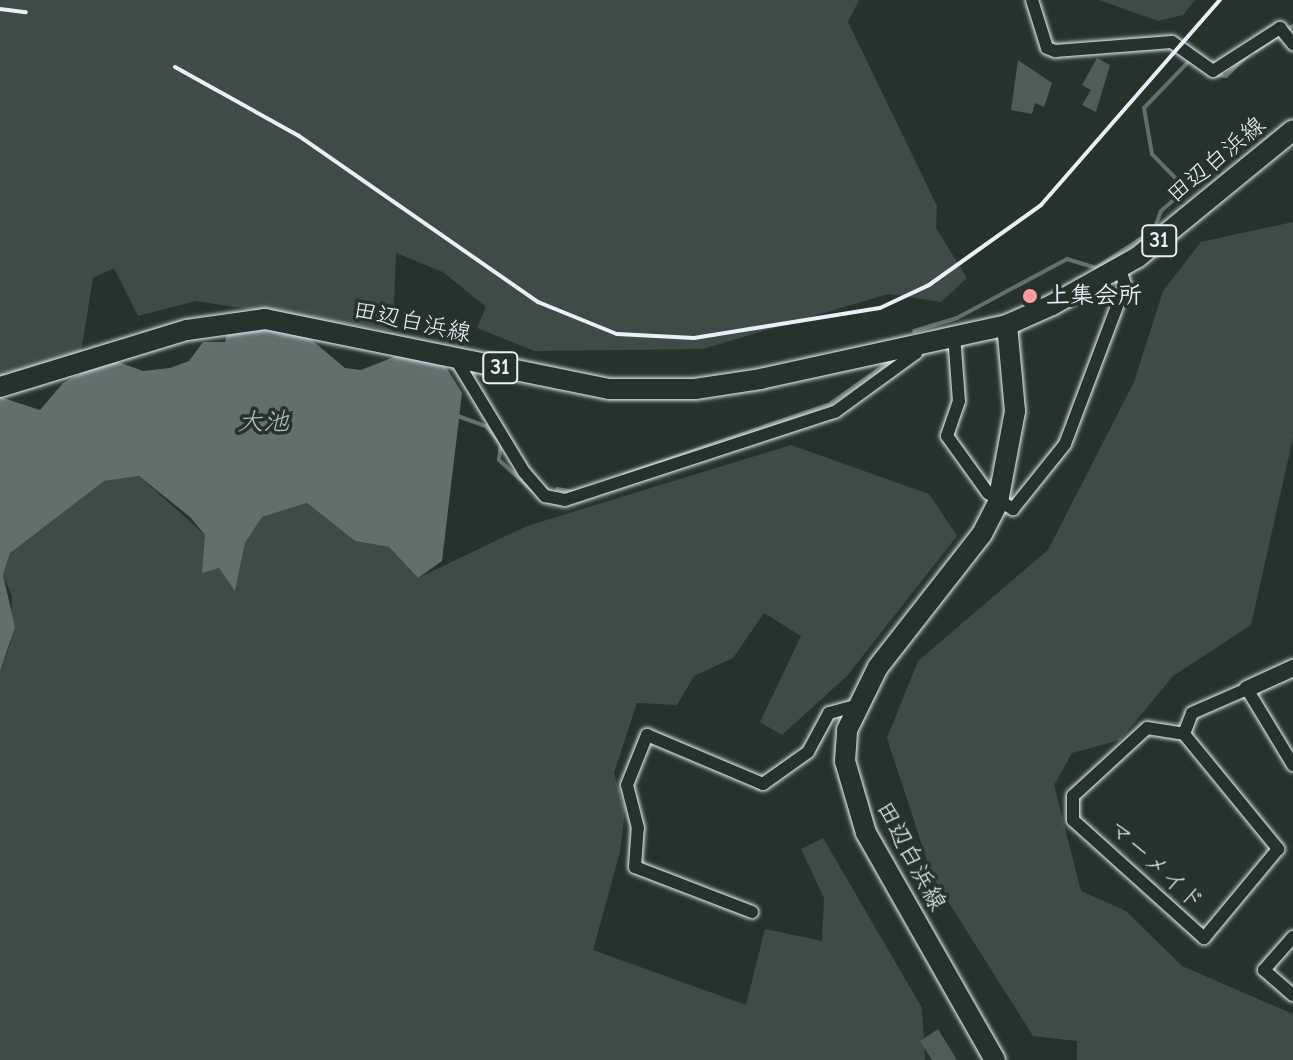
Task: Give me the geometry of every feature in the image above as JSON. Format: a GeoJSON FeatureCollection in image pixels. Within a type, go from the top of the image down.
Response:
{"type":"FeatureCollection","features":[{"type":"Feature","properties":{"kind":"main road","name":"田辺白浜線"},"geometry":{"type":"LineString","coordinates":[[0,387],[229,321],[295,323],[609,389],[695,389],[1007,325],[1120,270],[1293,130]]}},
{"type":"Feature","properties":{"kind":"main road","name":"田辺白浜線"},"geometry":{"type":"LineString","coordinates":[[995,1060],[857,813],[845,761],[856,706],[998,502],[1015,411],[1007,325]]}},
{"type":"Feature","properties":{"kind":"street"},"geometry":{"type":"LineString","coordinates":[[1032,0],[1047,48],[1172,42],[1213,71],[1287,38]]}},
{"type":"Feature","properties":{"kind":"street"},"geometry":{"type":"LineString","coordinates":[[954,335],[959,401],[947,436],[998,502],[1013,509],[1065,444],[1125,285],[1120,270]]}},
{"type":"Feature","properties":{"kind":"street"},"geometry":{"type":"LineString","coordinates":[[455,358],[524,472],[545,496],[565,500],[835,412],[916,353],[917,343]]}},
{"type":"Feature","properties":{"kind":"street"},"geometry":{"type":"LineString","coordinates":[[1184,734],[1192,713],[1293,668]]}},
{"type":"Feature","properties":{"kind":"street"},"geometry":{"type":"LineString","coordinates":[[1247,689],[1293,765]]}},
{"type":"Feature","properties":{"kind":"street"},"geometry":{"type":"LineString","coordinates":[[752,912],[635,867],[638,828],[627,785],[647,735],[763,784],[808,752],[829,713],[856,706]]}},
{"type":"Feature","properties":{"kind":"street","name":"マーメイド"},"geometry":{"type":"LineString","coordinates":[[1147,728],[1184,734],[1278,849],[1204,938],[1073,820],[1073,796],[1147,728]]}},
{"type":"Feature","properties":{"kind":"street"},"geometry":{"type":"LineString","coordinates":[[1293,937],[1264,970],[1293,995]]}},
{"type":"Feature","properties":{"kind":"shaded area"},"geometry":{"type":"Polygon","coordinates":[[[0,0],[859,0],[848,22],[937,206],[936,228],[967,278],[941,302],[888,294],[703,349],[534,351],[477,328],[486,307],[443,272],[396,253],[393,331],[196,301],[138,316],[114,268],[93,278],[81,352],[0,377],[0,0]]]}},
{"type":"Feature","properties":{"kind":"shaded area"},"geometry":{"type":"Polygon","coordinates":[[[1099,0],[1195,0],[1183,15],[1158,21],[1099,0]]]}},
{"type":"Feature","properties":{"kind":"shaded area"},"geometry":{"type":"Polygon","coordinates":[[[1293,222],[1293,438],[1251,625],[1173,676],[1120,740],[1072,753],[1054,785],[1081,891],[1126,911],[1182,966],[1293,1014],[1293,1060],[1077,1060],[1077,1041],[1033,1036],[932,876],[887,738],[918,661],[1048,550],[1134,382],[1163,291],[1201,242],[1293,222]]]}},
{"type":"Feature","properties":{"kind":"shaded area"},"geometry":{"type":"Polygon","coordinates":[[[791,445],[929,494],[957,536],[847,676],[782,735],[760,722],[801,636],[764,613],[733,658],[694,676],[677,705],[637,703],[614,773],[625,810],[620,852],[593,950],[746,1005],[765,929],[822,941],[824,898],[801,849],[823,838],[922,1008],[925,1060],[0,1060],[0,671],[11,642],[12,596],[3,575],[10,553],[70,500],[103,481],[139,476],[205,535],[203,572],[219,568],[235,590],[245,543],[262,517],[307,503],[355,541],[389,547],[418,578],[527,526],[791,445]]]}},
{"type":"Feature","properties":{"kind":"water","name":"大池"},"geometry":{"type":"Polygon","coordinates":[[[228,326],[302,332],[345,368],[361,370],[399,355],[446,367],[462,393],[442,561],[418,578],[389,547],[355,541],[307,503],[262,517],[245,543],[235,591],[219,568],[202,573],[205,535],[190,517],[139,476],[104,481],[10,553],[3,575],[15,627],[0,671],[0,397],[40,410],[63,383],[110,359],[143,371],[170,368],[189,361],[203,342],[225,342],[228,326]]]}},
{"type":"Feature","properties":{"kind":"building"},"geometry":{"type":"Polygon","coordinates":[[[1097,58],[1110,65],[1096,112],[1082,105],[1091,90],[1082,85],[1097,58]]]}},
{"type":"Feature","properties":{"kind":"building"},"geometry":{"type":"Polygon","coordinates":[[[1018,60],[1052,83],[1044,107],[1035,103],[1032,114],[1011,110],[1018,60]]]}},
{"type":"Feature","properties":{"kind":"building"},"geometry":{"type":"Polygon","coordinates":[[[938,1029],[957,1060],[932,1060],[920,1041],[938,1029]]]}},
{"type":"Feature","properties":{"kind":"waterway"},"geometry":{"type":"LineString","coordinates":[[1255,51],[1293,26]]}},
{"type":"Feature","properties":{"kind":"waterway"},"geometry":{"type":"LineString","coordinates":[[1210,75],[1226,76],[1247,56]]}},
{"type":"Feature","properties":{"kind":"waterway"},"geometry":{"type":"LineString","coordinates":[[914,331],[957,318],[1067,259],[1096,268],[1154,230],[1161,211],[1186,189],[1152,154],[1144,108],[1190,60]]}},
{"type":"Feature","properties":{"kind":"waterway"},"geometry":{"type":"LineString","coordinates":[[624,475],[830,404],[892,360]]}},
{"type":"Feature","properties":{"kind":"waterway"},"geometry":{"type":"LineString","coordinates":[[458,416],[486,426],[501,443],[499,460],[532,490]]}},
{"type":"Feature","properties":{"kind":"waterway"},"geometry":{"type":"LineString","coordinates":[[557,489],[574,492]]}},
{"type":"Feature","properties":{"kind":"railway"},"geometry":{"type":"LineString","coordinates":[[175,67],[299,136],[538,302],[617,334],[694,338],[880,308],[929,285],[1041,205],[1220,0]]}},
{"type":"Feature","properties":{"kind":"railway"},"geometry":{"type":"LineString","coordinates":[[0,9],[26,12]]}},
{"type":"Feature","properties":{"kind":"place","name":"上集会所"},"geometry":{"type":"Point","coordinates":[1030,296]}}]}
